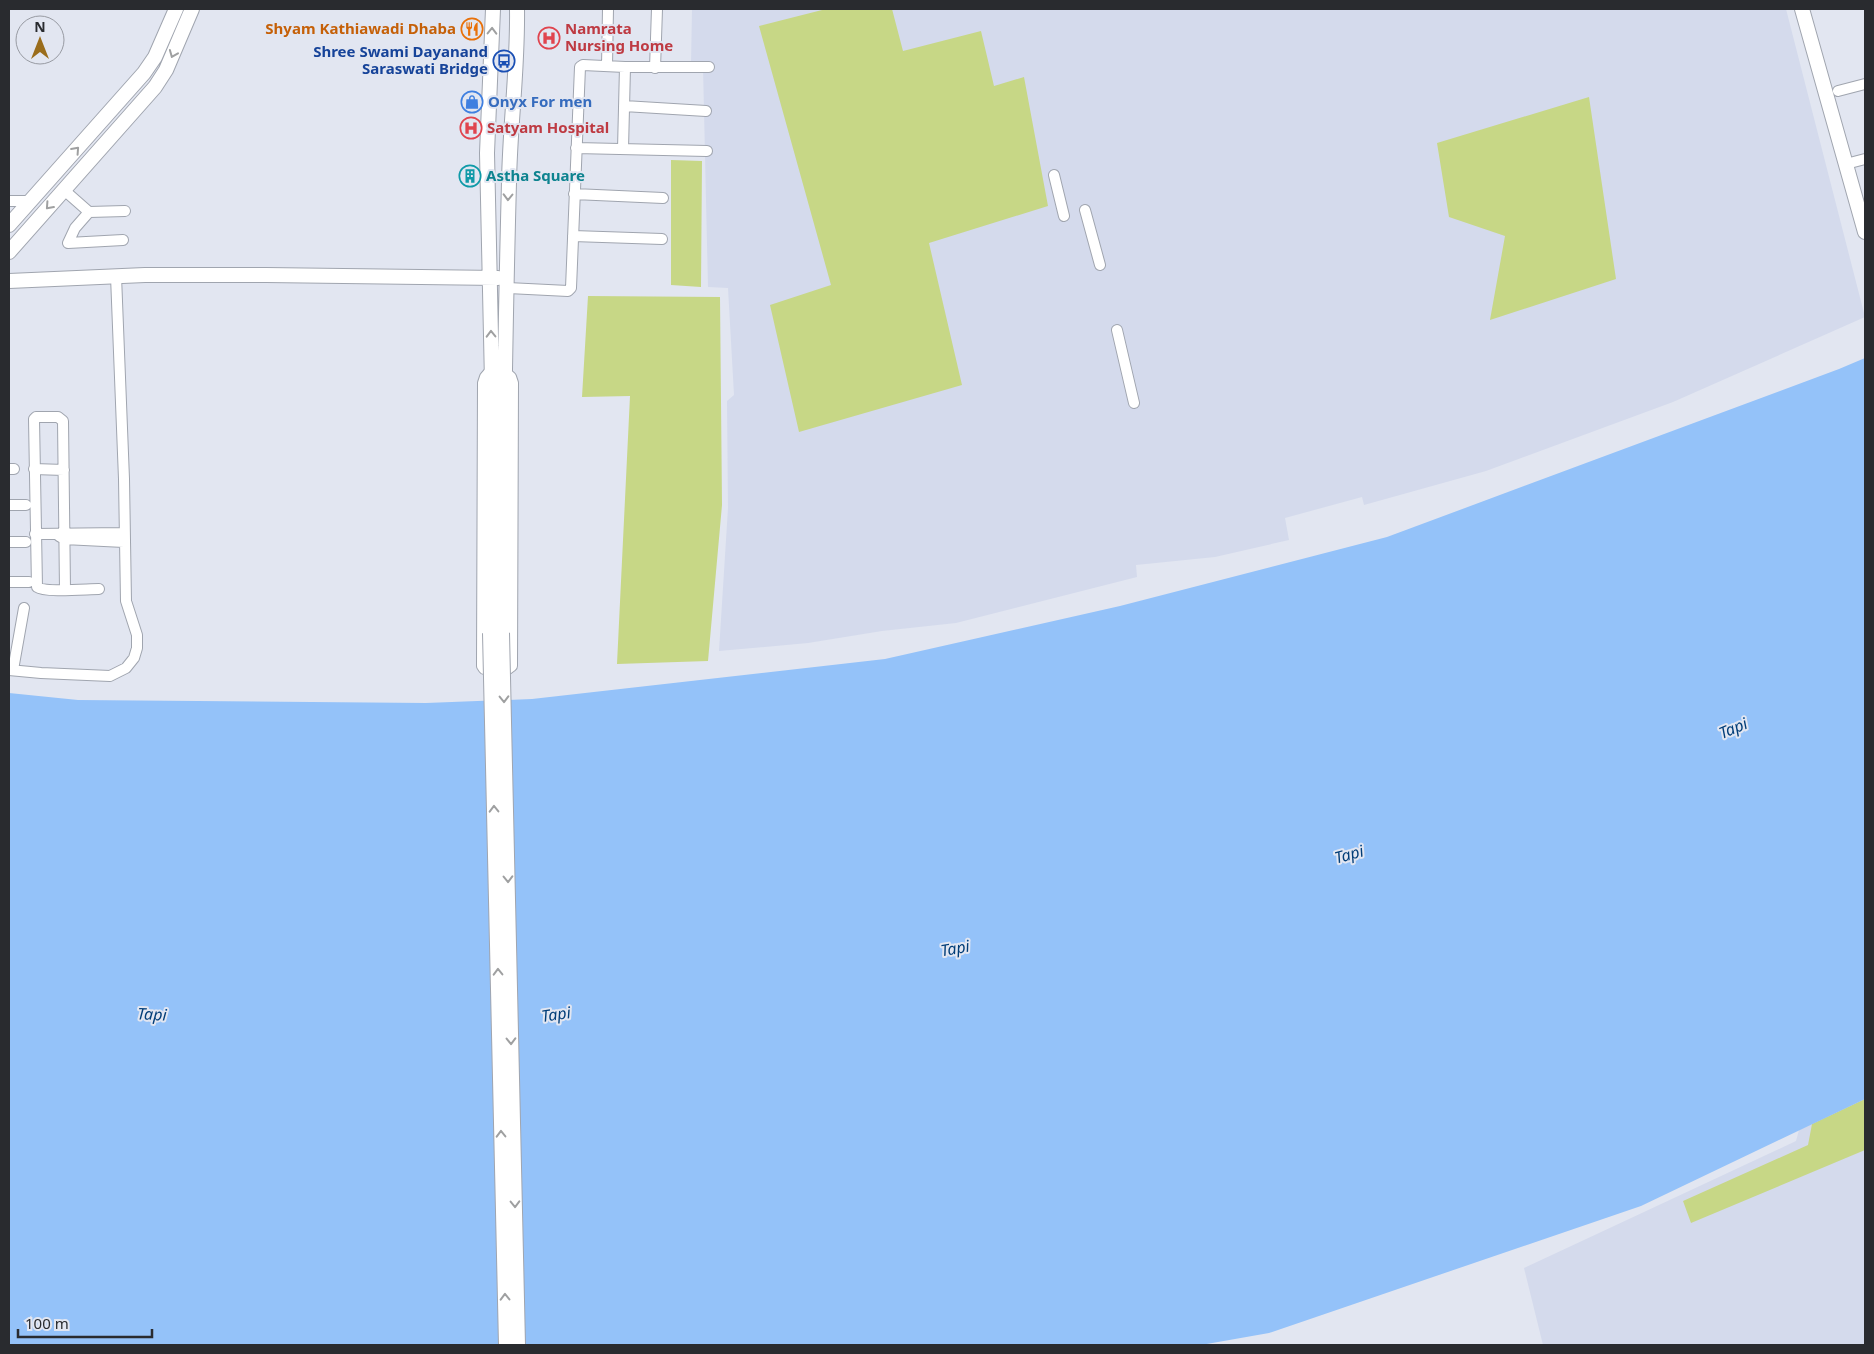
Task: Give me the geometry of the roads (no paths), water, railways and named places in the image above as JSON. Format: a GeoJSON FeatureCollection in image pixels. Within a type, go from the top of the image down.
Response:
{"type":"FeatureCollection","features":[{"type":"Feature","properties":{"kind":"main road"},"geometry":{"type":"LineString","coordinates":[[9,225],[151,65],[176,9]]}},
{"type":"Feature","properties":{"kind":"main road"},"geometry":{"type":"LineString","coordinates":[[9,252],[162,78],[192,9]]}},
{"type":"Feature","properties":{"kind":"main road"},"geometry":{"type":"LineString","coordinates":[[493,9],[487,153],[490,278],[498,370]]}},
{"type":"Feature","properties":{"kind":"main road"},"geometry":{"type":"LineString","coordinates":[[506,1345],[496,633],[498,370],[506,283],[510,140],[515,86],[517,9]]}},
{"type":"Feature","properties":{"kind":"main road"},"geometry":{"type":"LineString","coordinates":[[1805,9],[1865,232]]}},
{"type":"Feature","properties":{"kind":"main road"},"geometry":{"type":"LineString","coordinates":[[9,281],[116,276],[266,274],[490,278],[506,283]]}},
{"type":"Feature","properties":{"kind":"main road"},"geometry":{"type":"LineString","coordinates":[[496,633],[518,1345]]}},
{"type":"Feature","properties":{"kind":"street"},"geometry":{"type":"LineString","coordinates":[[607,66],[608,9]]}},
{"type":"Feature","properties":{"kind":"street"},"geometry":{"type":"LineString","coordinates":[[655,68],[657,9]]}},
{"type":"Feature","properties":{"kind":"street"},"geometry":{"type":"LineString","coordinates":[[506,283],[570,290],[572,286],[579,70],[583,65],[655,68],[708,67]]}},
{"type":"Feature","properties":{"kind":"street"},"geometry":{"type":"LineString","coordinates":[[623,149],[625,67]]}},
{"type":"Feature","properties":{"kind":"street"},"geometry":{"type":"LineString","coordinates":[[1838,91],[1865,84]]}},
{"type":"Feature","properties":{"kind":"street"},"geometry":{"type":"LineString","coordinates":[[624,106],[706,111]]}},
{"type":"Feature","properties":{"kind":"street"},"geometry":{"type":"LineString","coordinates":[[576,148],[707,151]]}},
{"type":"Feature","properties":{"kind":"street"},"geometry":{"type":"LineString","coordinates":[[1846,164],[1865,159]]}},
{"type":"Feature","properties":{"kind":"street"},"geometry":{"type":"LineString","coordinates":[[1054,175],[1064,216]]}},
{"type":"Feature","properties":{"kind":"street"},"geometry":{"type":"LineString","coordinates":[[64,190],[89,212],[125,211]]}},
{"type":"Feature","properties":{"kind":"street"},"geometry":{"type":"LineString","coordinates":[[574,194],[663,198]]}},
{"type":"Feature","properties":{"kind":"street"},"geometry":{"type":"LineString","coordinates":[[9,200],[30,201]]}},
{"type":"Feature","properties":{"kind":"street"},"geometry":{"type":"LineString","coordinates":[[1085,210],[1100,265]]}},
{"type":"Feature","properties":{"kind":"street"},"geometry":{"type":"LineString","coordinates":[[89,212],[75,228],[68,243],[123,240]]}},
{"type":"Feature","properties":{"kind":"street"},"geometry":{"type":"LineString","coordinates":[[574,236],[662,239]]}},
{"type":"Feature","properties":{"kind":"street"},"geometry":{"type":"LineString","coordinates":[[24,608],[11,670],[110,676],[126,668],[135,653],[137,635],[126,601],[124,480],[116,276]]}},
{"type":"Feature","properties":{"kind":"street"},"geometry":{"type":"LineString","coordinates":[[1117,330],[1134,403]]}},
{"type":"Feature","properties":{"kind":"street"},"geometry":{"type":"LineString","coordinates":[[498,370],[513,382],[512,666],[508,668],[484,669],[482,666],[483,382],[485,377],[498,370]]}},
{"type":"Feature","properties":{"kind":"street"},"geometry":{"type":"LineString","coordinates":[[65,590],[62,536],[63,421],[58,417],[37,417],[34,419],[37,588],[42,590],[65,590],[99,589]]}},
{"type":"Feature","properties":{"kind":"street"},"geometry":{"type":"LineString","coordinates":[[34,470],[64,470]]}},
{"type":"Feature","properties":{"kind":"street"},"geometry":{"type":"LineString","coordinates":[[9,505],[26,505]]}},
{"type":"Feature","properties":{"kind":"street"},"geometry":{"type":"LineString","coordinates":[[35,534],[124,537]]}},
{"type":"Feature","properties":{"kind":"street"},"geometry":{"type":"LineString","coordinates":[[9,542],[26,542]]}},
{"type":"Feature","properties":{"kind":"street"},"geometry":{"type":"LineString","coordinates":[[9,582],[29,582]]}},
{"type":"Feature","properties":{"kind":"water","name":"Tapi"},"geometry":{"type":"Polygon","coordinates":[[[1865,358],[1865,1099],[1641,1206],[1269,1333],[1201,1345],[9,1345],[9,693],[78,700],[426,703],[532,699],[885,659],[1120,606],[1387,537],[1865,358]]]}},
{"type":"Feature","properties":{"kind":"place","name":"Shyam Kathiawadi Dhaba"},"geometry":{"type":"Point","coordinates":[472,29]}},
{"type":"Feature","properties":{"kind":"place","name":"Namrata Nursing Home"},"geometry":{"type":"Point","coordinates":[549,38]}},
{"type":"Feature","properties":{"kind":"place","name":"Shree Swami Dayanand Saraswati Bridge"},"geometry":{"type":"Point","coordinates":[504,61]}},
{"type":"Feature","properties":{"kind":"place","name":"Onyx For men"},"geometry":{"type":"Point","coordinates":[472,102]}},
{"type":"Feature","properties":{"kind":"place","name":"Satyam Hospital"},"geometry":{"type":"Point","coordinates":[471,128]}},
{"type":"Feature","properties":{"kind":"place","name":"Astha Square"},"geometry":{"type":"Point","coordinates":[470,176]}}]}
